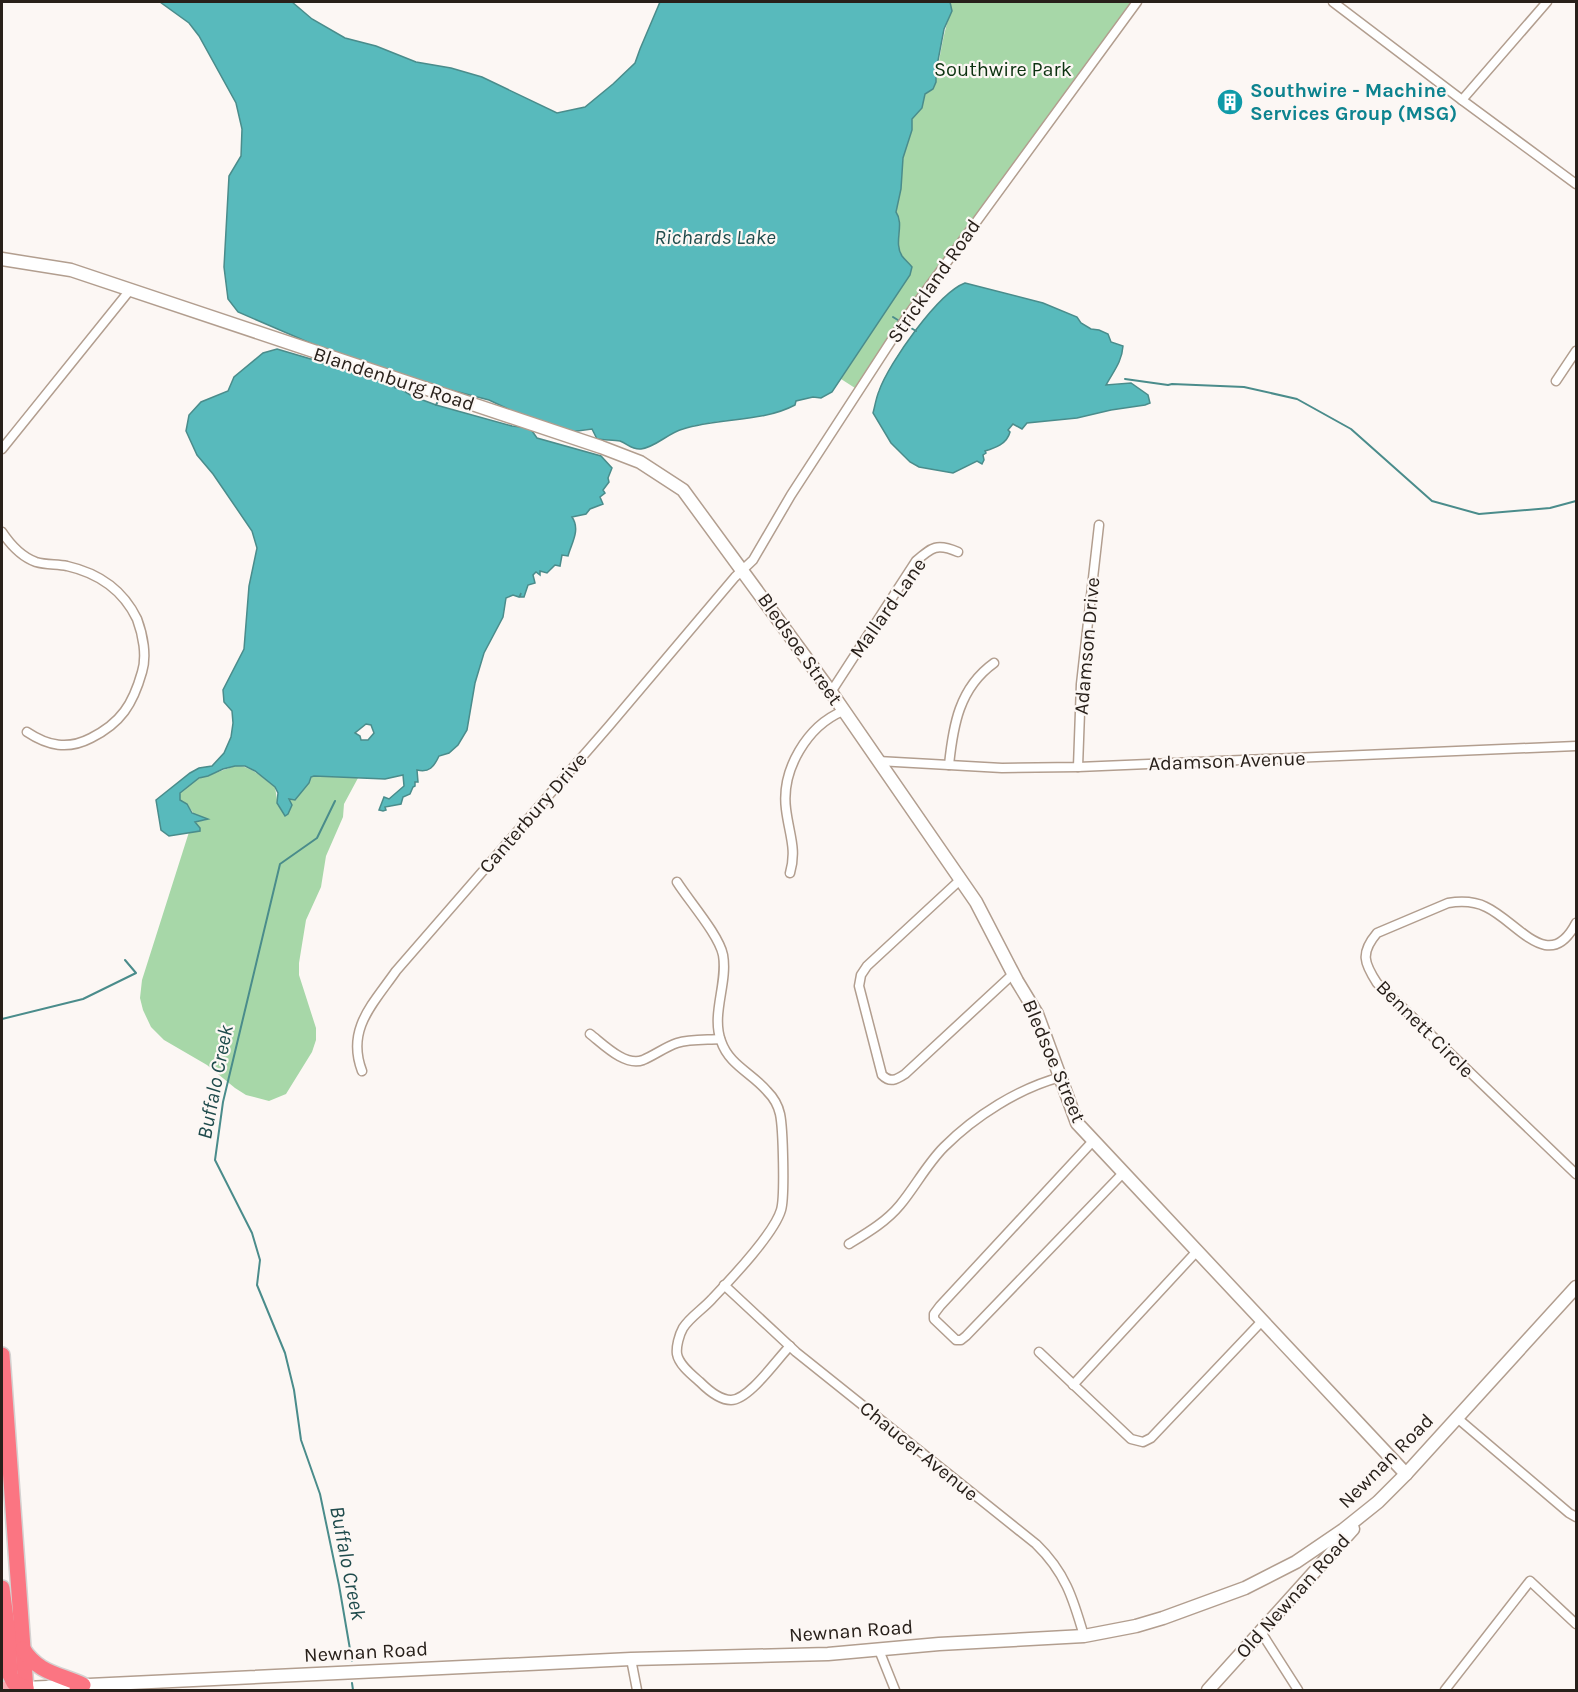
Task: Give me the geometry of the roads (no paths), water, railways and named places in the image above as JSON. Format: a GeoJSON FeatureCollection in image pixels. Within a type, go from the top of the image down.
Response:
{"type":"FeatureCollection","features":[{"type":"Feature","properties":{"kind":"highway"},"geometry":{"type":"LineString","coordinates":[[2,1355],[26,1689]]}},
{"type":"Feature","properties":{"kind":"highway"},"geometry":{"type":"LineString","coordinates":[[2,1588],[8,1633],[10,1675],[14,1683],[26,1689]]}},
{"type":"Feature","properties":{"kind":"highway"},"geometry":{"type":"LineString","coordinates":[[22,1648],[39,1667],[82,1689]]}},
{"type":"Feature","properties":{"kind":"main road","name":"Newnan Road"},"geometry":{"type":"LineString","coordinates":[[2,1689],[26,1689]]}},
{"type":"Feature","properties":{"kind":"street","name":"Strickland Road"},"geometry":{"type":"LineString","coordinates":[[743,570],[753,560],[791,495],[906,318],[1137,2]]}},
{"type":"Feature","properties":{"kind":"street"},"geometry":{"type":"LineString","coordinates":[[1333,2],[1576,184]]}},
{"type":"Feature","properties":{"kind":"street"},"geometry":{"type":"LineString","coordinates":[[1462,100],[1544,5],[1534,2]]}},
{"type":"Feature","properties":{"kind":"street","name":"Blandenburg Road"},"geometry":{"type":"LineString","coordinates":[[2,259],[71,270],[640,462],[683,490],[743,570]]}},
{"type":"Feature","properties":{"kind":"street"},"geometry":{"type":"LineString","coordinates":[[2,449],[130,290]]}},
{"type":"Feature","properties":{"kind":"street"},"geometry":{"type":"LineString","coordinates":[[1556,381],[1576,351]]}},
{"type":"Feature","properties":{"kind":"street","name":"Adamson Drive"},"geometry":{"type":"LineString","coordinates":[[1078,767],[1081,684],[1099,525]]}},
{"type":"Feature","properties":{"kind":"street"},"geometry":{"type":"LineString","coordinates":[[2,532],[20,552],[35,561],[65,565],[85,571],[109,584],[131,607],[142,631],[143,669],[137,689],[123,715],[112,726],[82,743],[65,746],[44,742],[27,732]]}},
{"type":"Feature","properties":{"kind":"street","name":"Mallard Lane"},"geometry":{"type":"LineString","coordinates":[[831,692],[916,561],[930,549],[944,546],[958,552]]}},
{"type":"Feature","properties":{"kind":"street","name":"Bledsoe Street"},"geometry":{"type":"LineString","coordinates":[[743,570],[831,692],[976,902],[1013,974],[1037,1014],[1077,1123],[1406,1474]]}},
{"type":"Feature","properties":{"kind":"street","name":"Canterbury Drive"},"geometry":{"type":"LineString","coordinates":[[362,1071],[356,1055],[358,1035],[365,1015],[396,971],[743,570]]}},
{"type":"Feature","properties":{"kind":"street"},"geometry":{"type":"LineString","coordinates":[[949,765],[951,740],[958,710],[970,686],[982,672],[994,663]]}},
{"type":"Feature","properties":{"kind":"street"},"geometry":{"type":"LineString","coordinates":[[790,873],[795,858],[785,807],[786,790],[792,766],[811,734],[829,717],[843,711]]}},
{"type":"Feature","properties":{"kind":"street","name":"Adamson Avenue"},"geometry":{"type":"LineString","coordinates":[[878,761],[1002,768],[1078,767],[1576,746]]}},
{"type":"Feature","properties":{"kind":"street"},"geometry":{"type":"LineString","coordinates":[[960,880],[905,929],[867,966],[861,975],[859,986],[882,1075],[887,1079],[895,1080],[905,1074],[1013,974]]}},
{"type":"Feature","properties":{"kind":"street"},"geometry":{"type":"LineString","coordinates":[[677,882],[718,943],[723,957],[718,1017],[720,1039],[735,1064],[766,1089],[776,1103],[780,1116],[783,1196],[781,1211],[775,1223],[744,1265],[684,1327],[676,1353],[679,1362],[704,1386],[720,1397],[730,1400],[741,1397],[752,1389],[790,1346]]}},
{"type":"Feature","properties":{"kind":"street","name":"Bennett Circle"},"geometry":{"type":"LineString","coordinates":[[1576,922],[1566,939],[1555,945],[1543,946],[1485,906],[1473,902],[1455,902],[1377,933],[1369,942],[1365,954],[1366,966],[1377,983],[1576,1174]]}},
{"type":"Feature","properties":{"kind":"street"},"geometry":{"type":"LineString","coordinates":[[590,1034],[621,1057],[631,1061],[640,1061],[680,1042],[720,1039]]}},
{"type":"Feature","properties":{"kind":"street"},"geometry":{"type":"LineString","coordinates":[[849,1244],[878,1225],[899,1206],[943,1148],[965,1128],[1013,1095],[1036,1083],[1060,1077]]}},
{"type":"Feature","properties":{"kind":"street"},"geometry":{"type":"LineString","coordinates":[[1093,1141],[940,1306],[934,1314],[934,1319],[956,1340],[961,1340],[1124,1172]]}},
{"type":"Feature","properties":{"kind":"street"},"geometry":{"type":"LineString","coordinates":[[1073,1385],[1198,1250]]}},
{"type":"Feature","properties":{"kind":"street","name":"Chaucer Avenue"},"geometry":{"type":"LineString","coordinates":[[724,1286],[790,1346],[1049,1556],[1068,1586],[1084,1636]]}},
{"type":"Feature","properties":{"kind":"street","name":"Newnan Road"},"geometry":{"type":"LineString","coordinates":[[26,1689],[82,1689],[631,1659],[828,1654],[1084,1636],[1154,1621],[1245,1588],[1296,1562],[1343,1530],[1378,1502],[1406,1474],[1576,1287]]}},
{"type":"Feature","properties":{"kind":"street"},"geometry":{"type":"LineString","coordinates":[[1039,1352],[1131,1439],[1143,1442],[1151,1438],[1263,1320]]}},
{"type":"Feature","properties":{"kind":"street"},"geometry":{"type":"LineString","coordinates":[[1456,1417],[1569,1514],[1576,1517]]}},
{"type":"Feature","properties":{"kind":"street","name":"Old Newnan Road"},"geometry":{"type":"LineString","coordinates":[[1208,1690],[1378,1502]]}},
{"type":"Feature","properties":{"kind":"street"},"geometry":{"type":"LineString","coordinates":[[1445,1690],[1530,1581],[1576,1624]]}},
{"type":"Feature","properties":{"kind":"street"},"geometry":{"type":"LineString","coordinates":[[1261,1632],[1298,1690]]}},
{"type":"Feature","properties":{"kind":"street"},"geometry":{"type":"LineString","coordinates":[[879,1650],[895,1690]]}},
{"type":"Feature","properties":{"kind":"street"},"geometry":{"type":"LineString","coordinates":[[631,1659],[637,1690]]}},
{"type":"Feature","properties":{"kind":"water","name":"Richards Lake"},"geometry":{"type":"Polygon","coordinates":[[[160,2],[292,2],[312,19],[345,38],[376,46],[416,62],[451,68],[482,77],[557,113],[585,107],[635,63],[660,2],[950,2],[952,11],[944,29],[936,82],[933,89],[925,94],[922,108],[912,119],[912,130],[903,158],[901,189],[896,212],[899,222],[900,251],[912,267],[910,275],[832,392],[821,398],[813,397],[796,401],[795,405],[768,415],[683,429],[652,446],[641,449],[633,448],[620,441],[597,439],[592,429],[570,432],[527,418],[489,400],[427,384],[324,349],[238,312],[228,299],[224,267],[229,176],[241,156],[242,129],[236,103],[199,36],[189,23],[160,2]]]}},
{"type":"Feature","properties":{"kind":"water"},"geometry":{"type":"Polygon","coordinates":[[[965,283],[1043,303],[1077,317],[1081,323],[1091,329],[1108,334],[1111,342],[1123,346],[1119,362],[1106,385],[1131,383],[1148,395],[1150,403],[1077,418],[1027,423],[1022,429],[1013,424],[1003,442],[985,451],[982,464],[977,461],[953,473],[919,467],[910,462],[891,443],[873,413],[877,396],[884,379],[916,330],[942,300],[965,283]]]}},
{"type":"Feature","properties":{"kind":"water"},"geometry":{"type":"Polygon","coordinates":[[[277,349],[392,383],[395,388],[436,405],[512,426],[530,428],[537,438],[601,456],[612,468],[608,478],[609,482],[603,490],[605,493],[600,497],[603,504],[590,509],[586,514],[572,517],[576,527],[574,537],[568,556],[562,555],[560,566],[555,565],[547,573],[540,571],[540,575],[536,572],[533,575],[535,583],[528,585],[524,597],[520,597],[521,593],[519,597],[513,595],[506,598],[503,617],[484,653],[475,683],[467,730],[458,745],[449,753],[439,756],[431,768],[425,771],[417,770],[418,782],[415,782],[410,794],[403,797],[401,804],[385,807],[386,810],[383,811],[379,810],[384,797],[389,799],[404,786],[403,775],[385,779],[314,776],[295,800],[289,799],[292,805],[285,816],[277,803],[278,793],[275,787],[255,771],[245,766],[235,766],[199,778],[180,793],[180,800],[187,804],[192,813],[208,819],[195,822],[200,831],[169,836],[161,830],[156,800],[190,773],[199,768],[212,766],[224,753],[231,737],[232,711],[224,702],[223,690],[244,649],[249,586],[257,548],[252,531],[213,474],[197,455],[186,431],[189,415],[201,402],[228,391],[234,377],[263,353],[277,349]],[[366,724],[355,733],[360,736],[361,740],[368,740],[374,733],[371,725],[366,724]]]}},
{"type":"Feature","properties":{"kind":"waterway"},"geometry":{"type":"LineString","coordinates":[[893,317],[901,322]]}},
{"type":"Feature","properties":{"kind":"waterway"},"geometry":{"type":"LineString","coordinates":[[906,325],[916,331]]}},
{"type":"Feature","properties":{"kind":"waterway"},"geometry":{"type":"LineString","coordinates":[[1125,379],[1168,385],[1244,387],[1297,399],[1351,429],[1432,501],[1479,514],[1550,508],[1576,501]]}},
{"type":"Feature","properties":{"kind":"waterway","name":"Buffalo Creek"},"geometry":{"type":"LineString","coordinates":[[436,405],[440,397]]}},
{"type":"Feature","properties":{"kind":"waterway","name":"Buffalo Creek"},"geometry":{"type":"LineString","coordinates":[[335,801],[317,838],[280,864],[223,1102],[215,1160],[252,1233],[260,1260],[257,1285],[285,1353],[294,1390],[301,1440],[320,1494],[352,1661]]}},
{"type":"Feature","properties":{"kind":"waterway"},"geometry":{"type":"LineString","coordinates":[[2,1019],[83,999],[136,973],[125,960]]}},
{"type":"Feature","properties":{"kind":"waterway","name":"Buffalo Creek"},"geometry":{"type":"LineString","coordinates":[[352,1683],[353,1690]]}},
{"type":"Feature","properties":{"kind":"place","name":"Southwire - Machine Services Group (MSG)"},"geometry":{"type":"Point","coordinates":[1230,102]}},
{"type":"Feature","properties":{"kind":"park label","name":"Southwire Park"},"geometry":{"type":"Point","coordinates":[1003,69]}}]}
